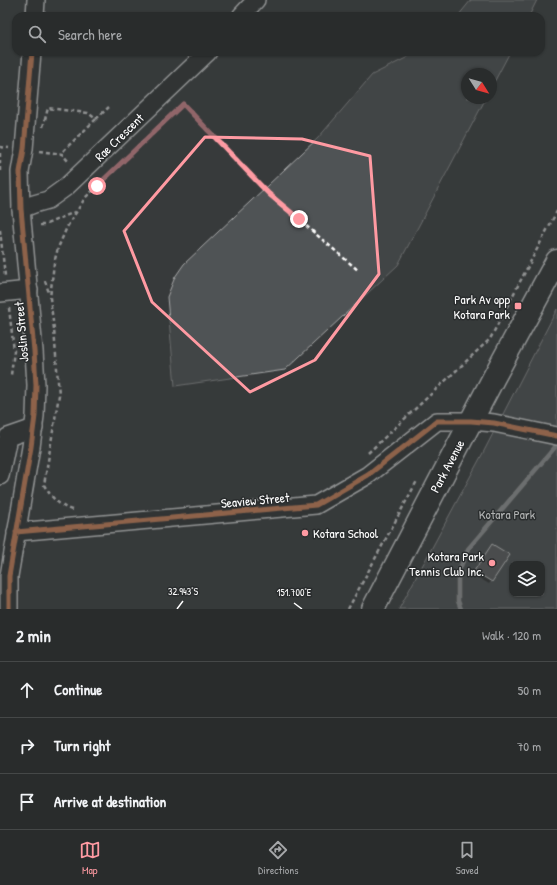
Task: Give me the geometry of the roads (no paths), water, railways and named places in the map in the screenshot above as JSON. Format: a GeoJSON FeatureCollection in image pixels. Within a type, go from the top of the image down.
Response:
{"type":"FeatureCollection","features":[{"type":"Feature","properties":{"kind":"main road","name":"Park Avenue"},"geometry":{"type":"LineString","coordinates":[[373,609],[471,421],[557,261]]}},
{"type":"Feature","properties":{"kind":"street"},"geometry":{"type":"LineString","coordinates":[[35,12],[36,0]]}},
{"type":"Feature","properties":{"kind":"street"},"geometry":{"type":"LineString","coordinates":[[246,12],[256,0]]}},
{"type":"Feature","properties":{"kind":"street","name":"Joslin Street"},"geometry":{"type":"LineString","coordinates":[[9,609],[9,576],[34,428],[36,385],[21,209],[20,172],[24,150],[32,56]]}},
{"type":"Feature","properties":{"kind":"street","name":"Rae Crescent"},"geometry":{"type":"LineString","coordinates":[[21,209],[48,200],[66,187],[204,56]]}},
{"type":"Feature","properties":{"kind":"street"},"geometry":{"type":"LineString","coordinates":[[5,293],[29,290]]}},
{"type":"Feature","properties":{"kind":"street","name":"Seaview Street"},"geometry":{"type":"LineString","coordinates":[[16,532],[316,505],[368,475],[437,420],[494,423],[557,436]]}},
{"type":"Feature","properties":{"kind":"street"},"geometry":{"type":"LineString","coordinates":[[0,476],[8,437],[34,428]]}},
{"type":"Feature","properties":{"kind":"waterway"},"geometry":{"type":"LineString","coordinates":[[461,609],[458,601],[458,573],[468,549],[556,446]]}},
{"type":"Feature","properties":{"kind":"place","name":"Park Av opp Kotara Park"},"geometry":{"type":"Point","coordinates":[518,306]}},
{"type":"Feature","properties":{"kind":"place","name":"Kotara School"},"geometry":{"type":"Point","coordinates":[305,533]}},
{"type":"Feature","properties":{"kind":"place","name":"Kotara Park Tennis Club Inc."},"geometry":{"type":"Point","coordinates":[492,563]}},
{"type":"Feature","properties":{"kind":"park label","name":"Kotara Park"},"geometry":{"type":"Point","coordinates":[507,514]}}]}
